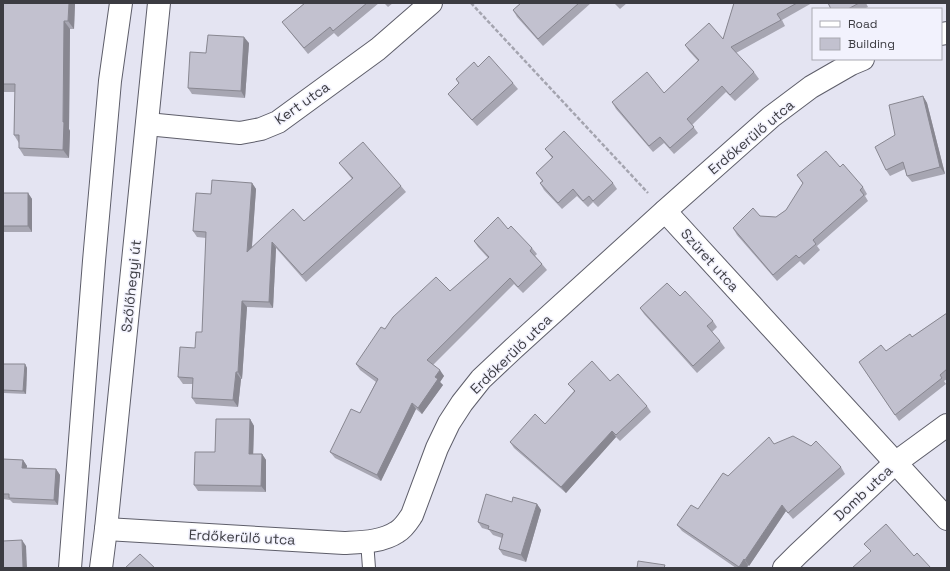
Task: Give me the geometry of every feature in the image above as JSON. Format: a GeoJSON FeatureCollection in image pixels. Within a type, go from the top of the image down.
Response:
{"type":"FeatureCollection","features":[{"type":"Feature","properties":{"kind":"street"},"geometry":{"type":"LineString","coordinates":[[70,568],[94,261],[110,81],[121,3]]}},
{"type":"Feature","properties":{"kind":"street","name":"Szőlőhegyi út"},"geometry":{"type":"LineString","coordinates":[[101,568],[159,3]]}},
{"type":"Feature","properties":{"kind":"street","name":"Kert utca"},"geometry":{"type":"LineString","coordinates":[[147,124],[240,133],[262,129],[278,122],[378,49],[430,3]]}},
{"type":"Feature","properties":{"kind":"street","name":"Erdőkerülő utca"},"geometry":{"type":"LineString","coordinates":[[106,530],[344,543],[372,541],[389,537],[398,532],[412,515],[437,448],[449,423],[462,403],[481,379],[665,211],[770,118],[811,88],[860,60]]}},
{"type":"Feature","properties":{"kind":"street","name":"Szüret utca"},"geometry":{"type":"LineString","coordinates":[[665,211],[947,519]]}},
{"type":"Feature","properties":{"kind":"street","name":"Domb utca"},"geometry":{"type":"LineString","coordinates":[[784,568],[896,463],[947,425]]}},
{"type":"Feature","properties":{"kind":"lane"},"geometry":{"type":"LineString","coordinates":[[367,541],[369,568]]}},
{"type":"Feature","properties":{"kind":"path"},"geometry":{"type":"LineString","coordinates":[[471,3],[665,211]]}},
{"type":"Feature","properties":{"kind":"building"},"geometry":{"type":"Polygon","coordinates":[[[3,3],[69,3],[68,21],[64,21],[63,150],[19,148],[19,135],[14,135],[15,84],[3,84],[3,3]]]}},
{"type":"Feature","properties":{"kind":"building"},"geometry":{"type":"Polygon","coordinates":[[[305,3],[367,3],[333,31],[330,27],[304,48],[282,22],[305,3]]]}},
{"type":"Feature","properties":{"kind":"building"},"geometry":{"type":"Polygon","coordinates":[[[521,3],[579,3],[538,39],[513,10],[521,3]]]}},
{"type":"Feature","properties":{"kind":"building"},"geometry":{"type":"Polygon","coordinates":[[[734,3],[797,3],[777,14],[781,20],[731,47],[754,72],[730,95],[722,86],[687,119],[694,127],[670,148],[660,137],[649,146],[612,102],[647,72],[664,93],[699,60],[685,45],[709,23],[723,39],[734,3]]]}},
{"type":"Feature","properties":{"kind":"building"},"geometry":{"type":"Polygon","coordinates":[[[828,3],[859,3],[850,8],[830,8],[828,3]]]}},
{"type":"Feature","properties":{"kind":"building"},"geometry":{"type":"Polygon","coordinates":[[[208,35],[244,37],[241,91],[188,88],[190,52],[206,53],[208,35]]]}},
{"type":"Feature","properties":{"kind":"building"},"geometry":{"type":"Polygon","coordinates":[[[489,56],[513,83],[472,120],[448,94],[459,83],[456,79],[474,62],[478,67],[489,56]]]}},
{"type":"Feature","properties":{"kind":"building"},"geometry":{"type":"Polygon","coordinates":[[[923,96],[940,167],[907,176],[903,162],[886,170],[875,147],[895,135],[889,105],[923,96]]]}},
{"type":"Feature","properties":{"kind":"building"},"geometry":{"type":"Polygon","coordinates":[[[564,131],[613,183],[593,201],[589,196],[583,201],[573,189],[558,203],[540,183],[543,181],[536,173],[553,157],[545,149],[564,131]]]}},
{"type":"Feature","properties":{"kind":"building"},"geometry":{"type":"Polygon","coordinates":[[[363,142],[401,186],[302,275],[272,242],[269,302],[242,301],[238,372],[236,372],[233,400],[192,398],[193,378],[178,377],[180,347],[195,348],[196,332],[202,332],[206,232],[193,231],[196,193],[211,194],[212,180],[252,183],[247,252],[293,209],[304,221],[353,178],[339,163],[363,142]]]}},
{"type":"Feature","properties":{"kind":"building"},"geometry":{"type":"Polygon","coordinates":[[[826,151],[840,167],[843,164],[863,187],[860,190],[864,195],[813,240],[816,244],[799,258],[796,255],[773,275],[733,228],[753,208],[760,216],[776,217],[786,210],[803,183],[797,175],[826,151]]]}},
{"type":"Feature","properties":{"kind":"building"},"geometry":{"type":"Polygon","coordinates":[[[3,193],[28,193],[28,226],[3,226],[3,193]]]}},
{"type":"Feature","properties":{"kind":"building"},"geometry":{"type":"Polygon","coordinates":[[[498,217],[508,229],[511,226],[532,248],[530,251],[542,264],[518,287],[510,278],[427,360],[440,370],[435,377],[438,379],[418,408],[412,403],[377,475],[330,452],[351,409],[360,413],[378,379],[356,364],[381,327],[385,329],[393,317],[436,277],[450,291],[489,257],[474,241],[498,217]]]}},
{"type":"Feature","properties":{"kind":"building"},"geometry":{"type":"Polygon","coordinates":[[[667,283],[680,296],[685,291],[713,321],[707,326],[720,341],[693,366],[640,308],[667,283]]]}},
{"type":"Feature","properties":{"kind":"building"},"geometry":{"type":"Polygon","coordinates":[[[947,313],[947,369],[940,375],[942,378],[895,415],[859,362],[881,345],[886,351],[910,334],[912,337],[947,313]]]}},
{"type":"Feature","properties":{"kind":"building"},"geometry":{"type":"Polygon","coordinates":[[[592,361],[610,381],[618,374],[647,406],[616,435],[612,431],[561,487],[510,442],[535,414],[545,424],[575,391],[568,384],[592,361]]]}},
{"type":"Feature","properties":{"kind":"building"},"geometry":{"type":"Polygon","coordinates":[[[3,364],[25,364],[23,391],[3,390],[3,364]]]}},
{"type":"Feature","properties":{"kind":"building"},"geometry":{"type":"Polygon","coordinates":[[[216,419],[250,419],[249,454],[262,454],[261,486],[194,485],[195,452],[215,452],[216,419]]]}},
{"type":"Feature","properties":{"kind":"building"},"geometry":{"type":"Polygon","coordinates":[[[793,436],[811,446],[816,441],[841,467],[788,513],[782,505],[739,567],[677,525],[691,505],[698,509],[723,473],[728,476],[769,437],[774,444],[793,436]]]}},
{"type":"Feature","properties":{"kind":"building"},"geometry":{"type":"Polygon","coordinates":[[[3,459],[23,460],[22,468],[56,469],[54,500],[9,498],[9,494],[3,494],[3,459]]]}},
{"type":"Feature","properties":{"kind":"building"},"geometry":{"type":"Polygon","coordinates":[[[486,494],[512,502],[513,497],[537,504],[521,555],[499,549],[503,534],[488,529],[489,526],[478,522],[486,494]]]}},
{"type":"Feature","properties":{"kind":"building"},"geometry":{"type":"Polygon","coordinates":[[[886,524],[914,556],[917,553],[931,568],[852,568],[871,551],[864,544],[886,524]]]}},
{"type":"Feature","properties":{"kind":"building"},"geometry":{"type":"Polygon","coordinates":[[[22,540],[23,568],[3,568],[3,541],[22,540]]]}},
{"type":"Feature","properties":{"kind":"building"},"geometry":{"type":"Polygon","coordinates":[[[140,554],[155,568],[125,568],[140,554]]]}},
{"type":"Feature","properties":{"kind":"building"},"geometry":{"type":"Polygon","coordinates":[[[638,561],[665,565],[664,568],[637,568],[638,561]]]}}]}
